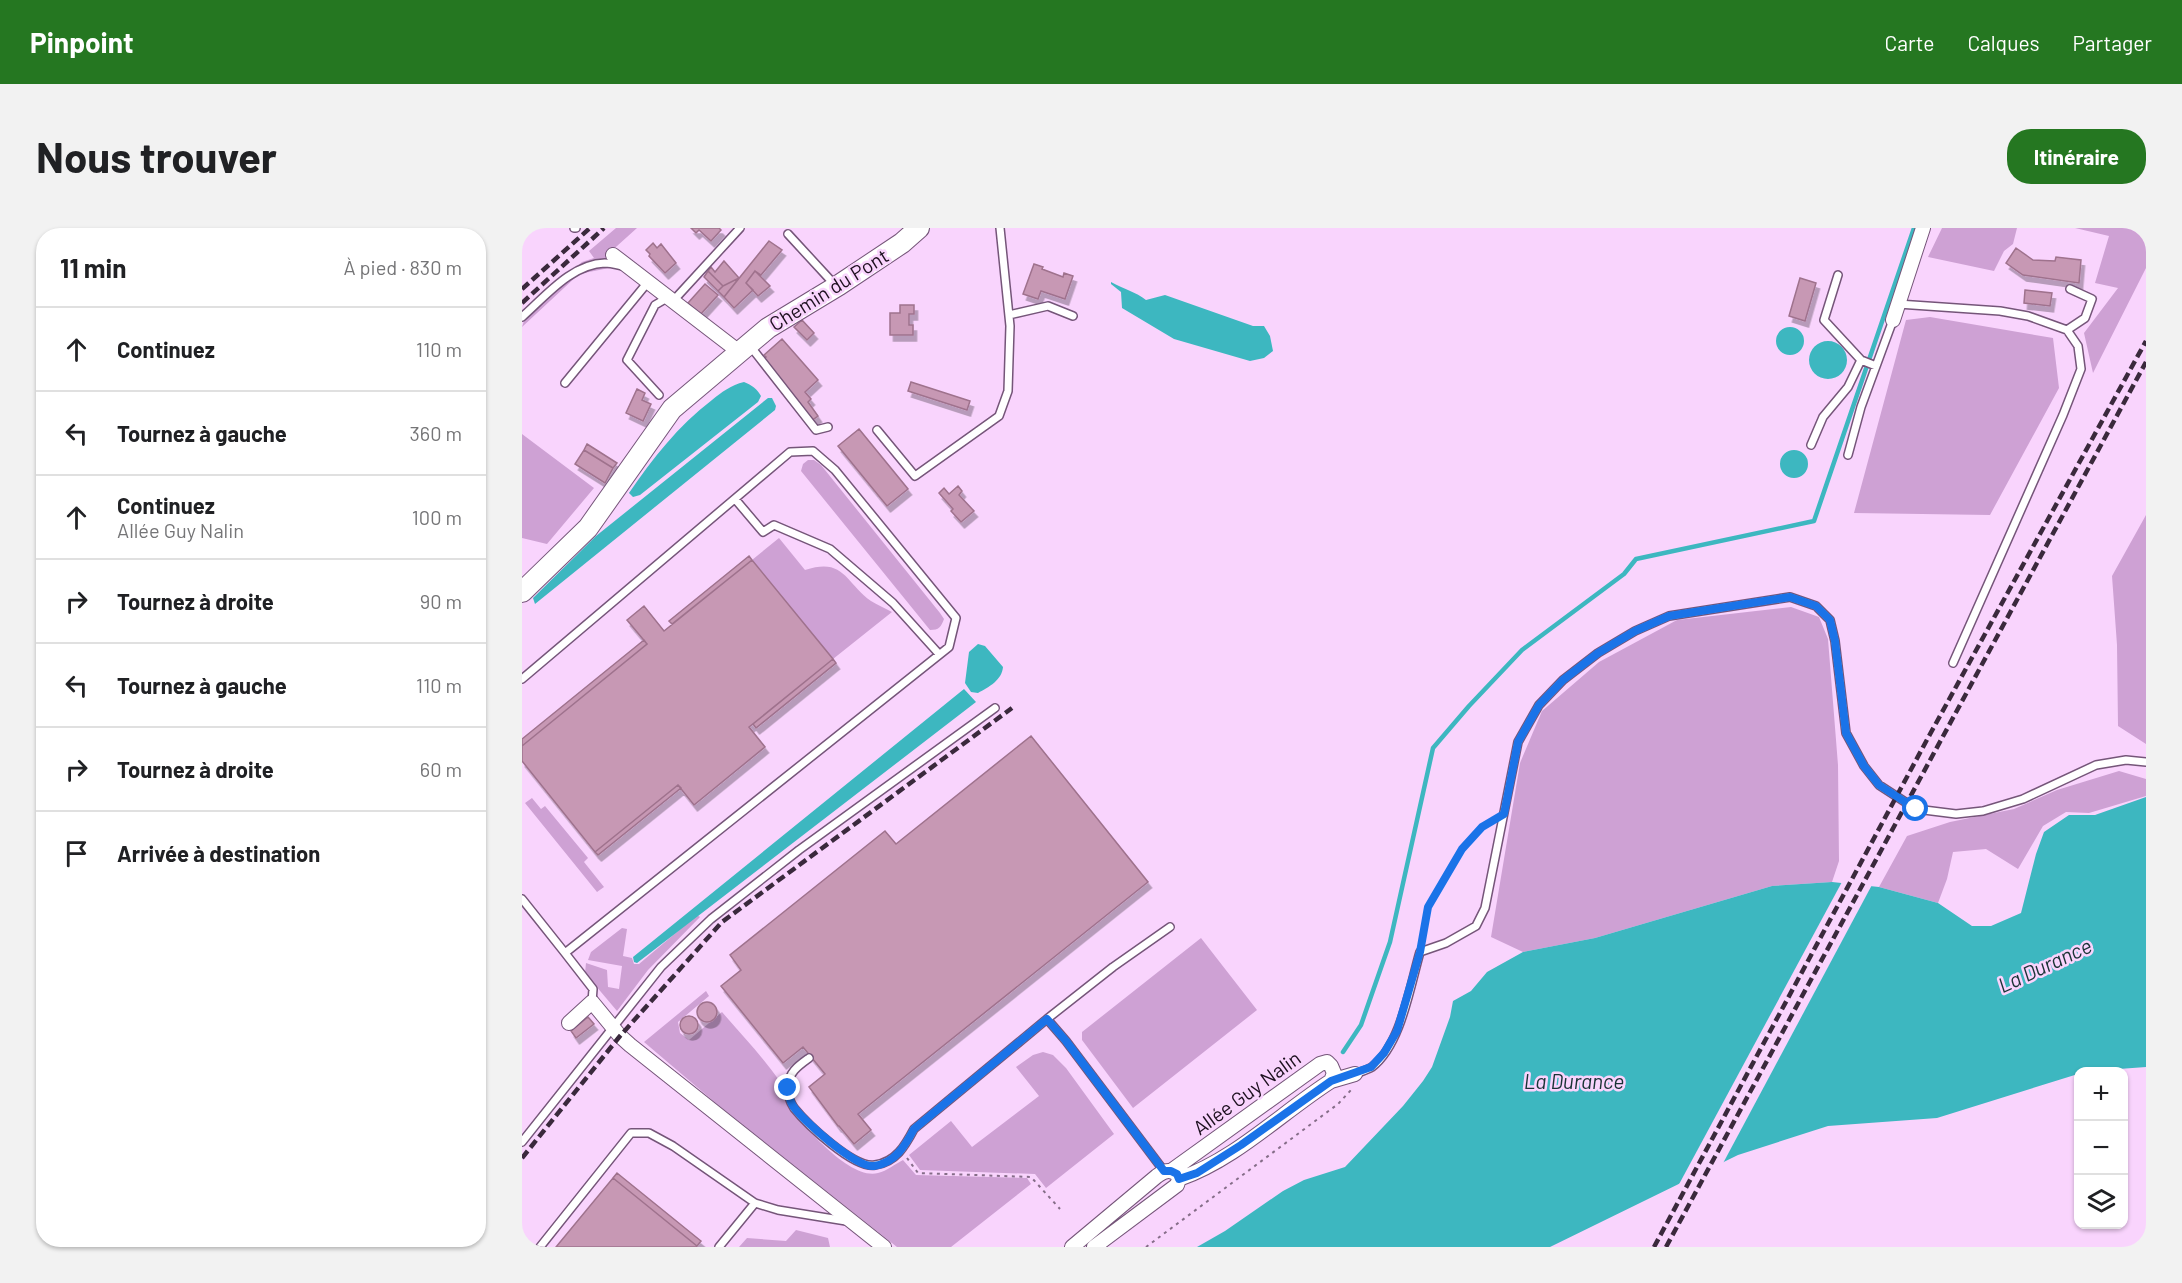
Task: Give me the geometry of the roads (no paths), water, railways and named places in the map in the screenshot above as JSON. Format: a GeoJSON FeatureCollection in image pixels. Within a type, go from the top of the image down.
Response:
{"type":"FeatureCollection","features":[{"type":"Feature","properties":{"kind":"street","name":"Chemin du Pont"},"geometry":{"type":"LineString","coordinates":[[522,592],[588,528],[672,409],[768,328],[902,243],[919,228]]}},
{"type":"Feature","properties":{"kind":"street"},"geometry":{"type":"LineString","coordinates":[[1893,320],[1923,228]]}},
{"type":"Feature","properties":{"kind":"street"},"geometry":{"type":"LineString","coordinates":[[614,255],[670,300],[743,347]]}},
{"type":"Feature","properties":{"kind":"street"},"geometry":{"type":"LineString","coordinates":[[569,1023],[592,1002],[630,1045],[884,1247]]}},
{"type":"Feature","properties":{"kind":"street","name":"Allée Guy Nalin"},"geometry":{"type":"LineString","coordinates":[[1072,1247],[1320,1064],[1327,1062],[1331,1066],[1334,1073],[1331,1081],[1241,1145],[1197,1173],[1172,1174]]}},
{"type":"Feature","properties":{"kind":"street"},"geometry":{"type":"LineString","coordinates":[[1331,1081],[1354,1074]]}},
{"type":"Feature","properties":{"kind":"street","name":"Allée Guy Nalin"},"geometry":{"type":"LineString","coordinates":[[1094,1247],[1177,1185],[1172,1174]]}},
{"type":"Feature","properties":{"kind":"lane"},"geometry":{"type":"LineString","coordinates":[[659,395],[627,360],[655,305],[670,300],[740,228]]}},
{"type":"Feature","properties":{"kind":"lane"},"geometry":{"type":"LineString","coordinates":[[877,430],[915,476],[999,416],[1008,391],[1009,315],[1000,228]]}},
{"type":"Feature","properties":{"kind":"lane"},"geometry":{"type":"LineString","coordinates":[[788,234],[837,286]]}},
{"type":"Feature","properties":{"kind":"lane"},"geometry":{"type":"LineString","coordinates":[[522,317],[572,274],[605,263],[629,267]]}},
{"type":"Feature","properties":{"kind":"lane"},"geometry":{"type":"LineString","coordinates":[[1838,275],[1824,320],[1861,360],[1876,366]]}},
{"type":"Feature","properties":{"kind":"lane"},"geometry":{"type":"LineString","coordinates":[[565,383],[648,282]]}},
{"type":"Feature","properties":{"kind":"lane"},"geometry":{"type":"LineString","coordinates":[[2067,330],[2085,318],[2092,299],[2070,289]]}},
{"type":"Feature","properties":{"kind":"lane"},"geometry":{"type":"LineString","coordinates":[[1898,304],[2000,311],[2028,316],[2067,330],[2078,346],[2080,369],[2063,415],[1953,663]]}},
{"type":"Feature","properties":{"kind":"lane"},"geometry":{"type":"LineString","coordinates":[[1009,315],[1048,306],[1073,316]]}},
{"type":"Feature","properties":{"kind":"lane"},"geometry":{"type":"LineString","coordinates":[[1848,455],[1861,407],[1893,320]]}},
{"type":"Feature","properties":{"kind":"lane"},"geometry":{"type":"LineString","coordinates":[[743,347],[816,430],[828,427]]}},
{"type":"Feature","properties":{"kind":"lane"},"geometry":{"type":"LineString","coordinates":[[1811,445],[1823,417],[1848,387],[1861,360]]}},
{"type":"Feature","properties":{"kind":"lane"},"geometry":{"type":"LineString","coordinates":[[522,679],[790,452],[813,451],[835,470],[956,618],[949,647],[565,953]]}},
{"type":"Feature","properties":{"kind":"lane"},"geometry":{"type":"LineString","coordinates":[[735,499],[763,532],[774,525],[830,549],[893,603],[939,654]]}},
{"type":"Feature","properties":{"kind":"lane"},"geometry":{"type":"LineString","coordinates":[[1354,1074],[1371,1067],[1384,1053],[1397,1031],[1420,952],[1446,943],[1476,926],[1485,908],[1518,742],[1539,705],[1563,680],[1589,660],[1635,631],[1669,616],[1790,597],[1816,606],[1830,620],[1835,641],[1846,733],[1864,766],[1879,785],[1916,809],[1956,814],[1983,811],[2023,799],[2096,765],[2126,760],[2146,762]]}},
{"type":"Feature","properties":{"kind":"lane"},"geometry":{"type":"LineString","coordinates":[[522,1142],[661,967],[711,919],[799,850],[994,708]]}},
{"type":"Feature","properties":{"kind":"lane"},"geometry":{"type":"LineString","coordinates":[[522,899],[593,989],[592,1002]]}},
{"type":"Feature","properties":{"kind":"lane"},"geometry":{"type":"LineString","coordinates":[[809,1058],[794,1069],[790,1077],[788,1088],[793,1107],[829,1142],[856,1162],[866,1166],[875,1166],[886,1162],[902,1151],[914,1129],[1047,1019],[1113,967],[1170,927]]}},
{"type":"Feature","properties":{"kind":"lane"},"geometry":{"type":"LineString","coordinates":[[1047,1019],[1172,1174]]}},
{"type":"Feature","properties":{"kind":"lane"},"geometry":{"type":"LineString","coordinates":[[540,1247],[632,1133],[649,1133],[673,1146],[755,1203],[852,1222]]}},
{"type":"Feature","properties":{"kind":"lane"},"geometry":{"type":"LineString","coordinates":[[719,1247],[755,1203]]}},
{"type":"Feature","properties":{"kind":"water"},"geometry":{"type":"Polygon","coordinates":[[[1111,282],[1146,300],[1165,295],[1253,326],[1264,326],[1270,336],[1273,351],[1264,358],[1250,361],[1174,339],[1122,308],[1121,292],[1111,282]]]}},
{"type":"Feature","properties":{"kind":"water"},"geometry":{"type":"Polygon","coordinates":[[[1790,327],[1800,331],[1804,341],[1800,351],[1790,355],[1780,351],[1776,341],[1780,331],[1790,327]]]}},
{"type":"Feature","properties":{"kind":"water"},"geometry":{"type":"Polygon","coordinates":[[[1828,341],[1842,346],[1847,360],[1842,374],[1828,379],[1814,374],[1809,360],[1814,346],[1828,341]]]}},
{"type":"Feature","properties":{"kind":"water"},"geometry":{"type":"Polygon","coordinates":[[[744,382],[761,396],[758,402],[640,495],[633,497],[629,493],[657,455],[688,421],[723,392],[744,382]]]}},
{"type":"Feature","properties":{"kind":"water"},"geometry":{"type":"Polygon","coordinates":[[[768,398],[772,398],[776,406],[775,410],[535,604],[533,598],[596,536],[768,398]]]}},
{"type":"Feature","properties":{"kind":"water"},"geometry":{"type":"Polygon","coordinates":[[[1794,450],[1804,454],[1808,464],[1804,474],[1794,478],[1784,474],[1780,464],[1784,454],[1794,450]]]}},
{"type":"Feature","properties":{"kind":"water"},"geometry":{"type":"Polygon","coordinates":[[[978,644],[985,646],[1003,667],[998,679],[978,693],[971,692],[965,683],[969,652],[978,644]]]}},
{"type":"Feature","properties":{"kind":"water"},"geometry":{"type":"Polygon","coordinates":[[[964,689],[976,702],[637,963],[634,962],[633,957],[964,689]]]}},
{"type":"Feature","properties":{"kind":"water","name":"La Durance"},"geometry":{"type":"Polygon","coordinates":[[[2146,797],[2146,1067],[2074,1067],[2074,1075],[1937,1118],[1828,1126],[1738,1155],[1550,1247],[1197,1247],[1225,1231],[1283,1191],[1304,1180],[1345,1167],[1403,1106],[1423,1081],[1432,1067],[1450,1017],[1453,1001],[1471,991],[1487,972],[1523,952],[1595,938],[1772,886],[1832,882],[1879,887],[1938,903],[1972,926],[1991,926],[2021,913],[2044,832],[2069,815],[2095,815],[2146,797]]]}},
{"type":"Feature","properties":{"kind":"waterway"},"geometry":{"type":"LineString","coordinates":[[1343,1052],[1361,1025],[1390,942],[1433,748],[1522,650],[1624,574],[1636,559],[1814,521],[1914,228]]}},
{"type":"Feature","properties":{"kind":"railway"},"geometry":{"type":"LineString","coordinates":[[522,289],[590,228]]}},
{"type":"Feature","properties":{"kind":"railway"},"geometry":{"type":"LineString","coordinates":[[522,303],[604,228]]}},
{"type":"Feature","properties":{"kind":"railway"},"geometry":{"type":"LineString","coordinates":[[1654,1247],[1929,736],[2146,341]]}},
{"type":"Feature","properties":{"kind":"railway"},"geometry":{"type":"LineString","coordinates":[[1666,1247],[2146,362]]}},
{"type":"Feature","properties":{"kind":"railway"},"geometry":{"type":"LineString","coordinates":[[522,1158],[620,1036],[722,922],[1012,708]]}}]}
